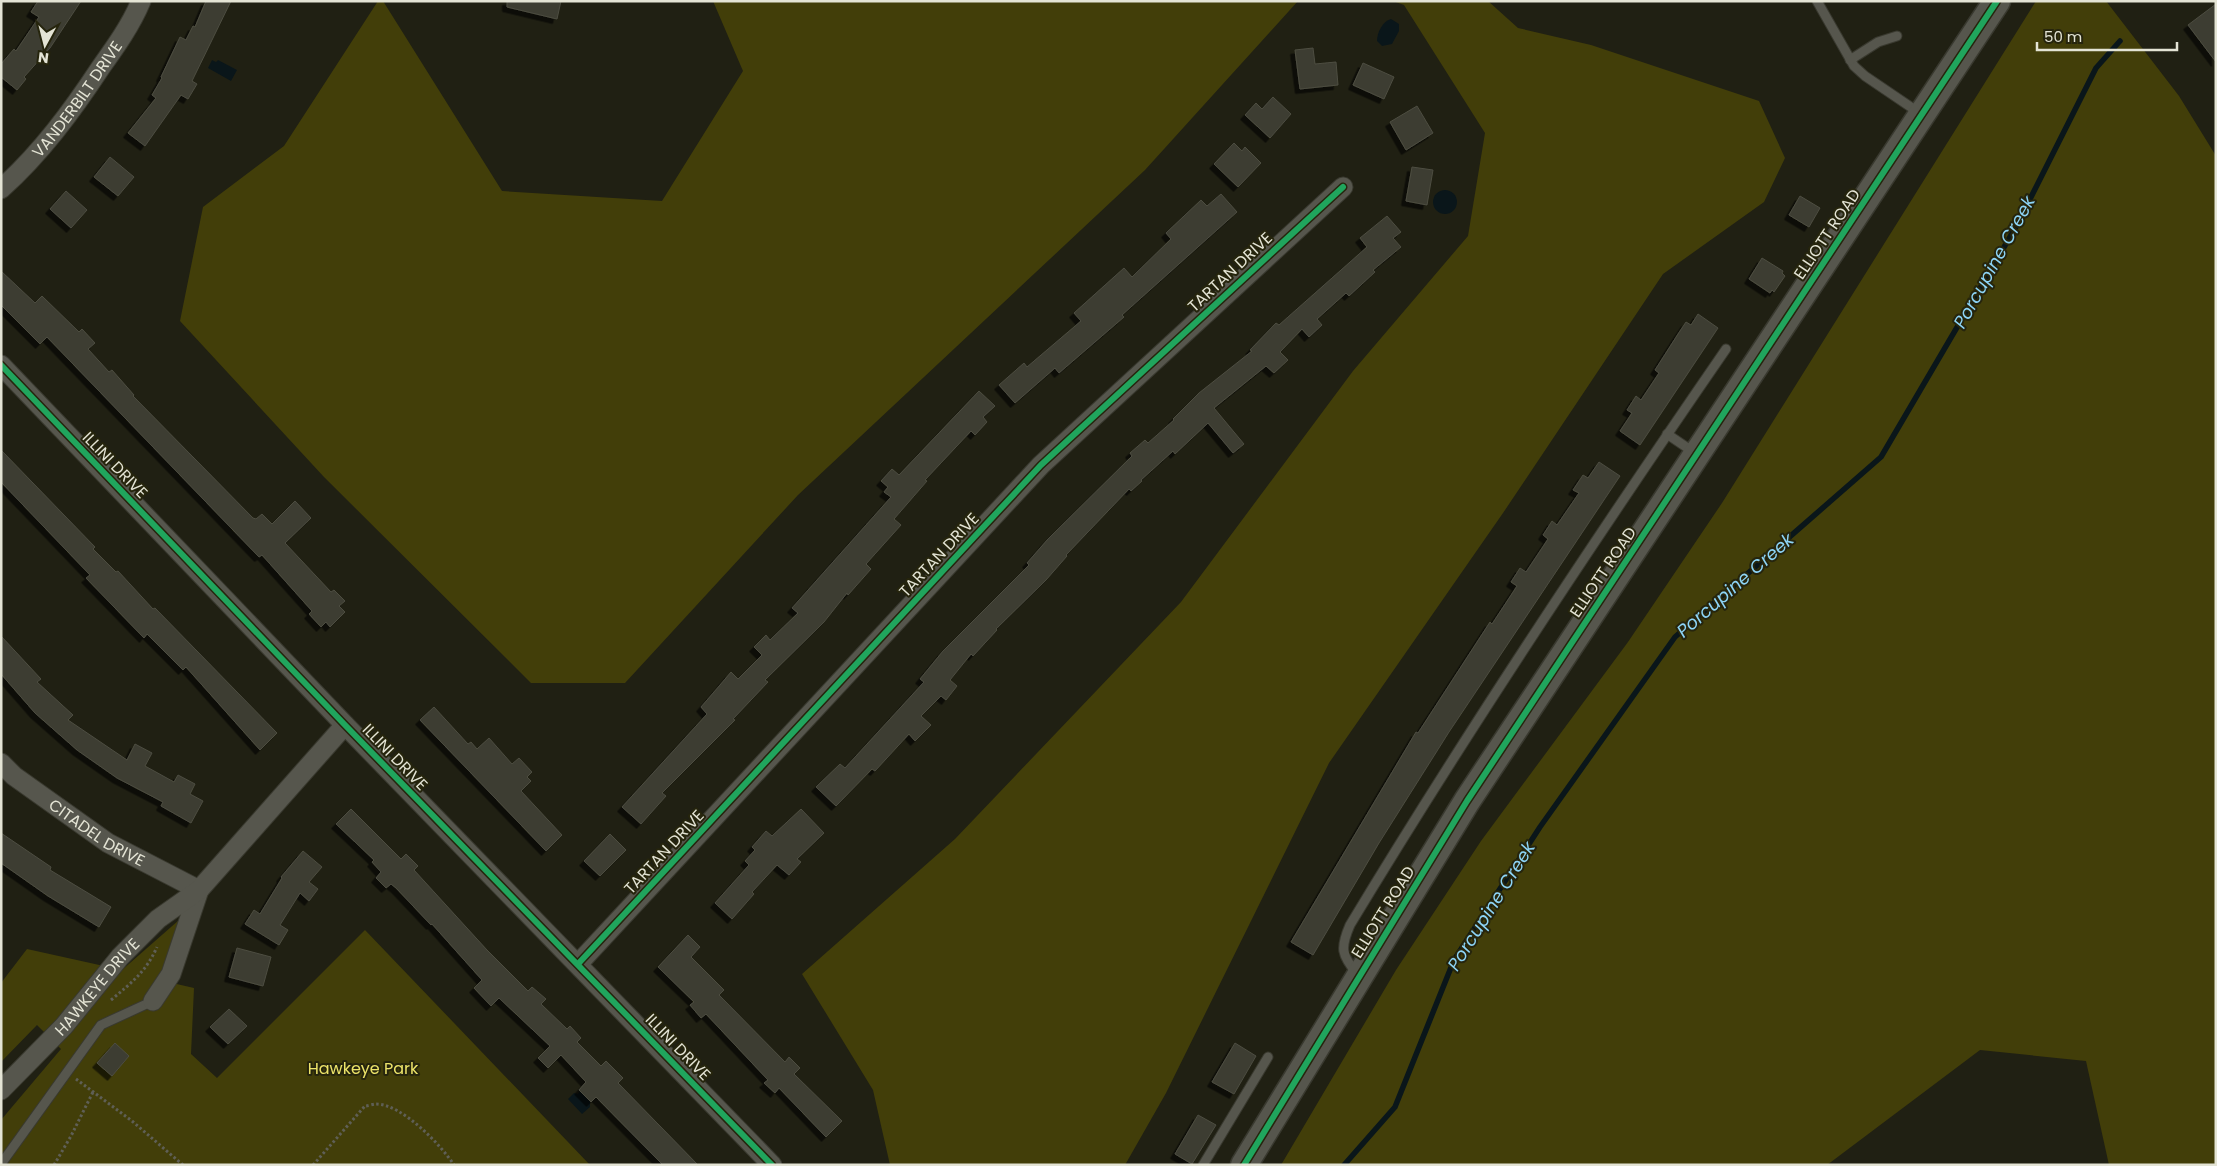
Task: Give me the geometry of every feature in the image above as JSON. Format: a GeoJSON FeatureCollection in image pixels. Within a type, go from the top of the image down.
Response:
{"type":"FeatureCollection","features":[{"type":"Feature","properties":{"kind":"street","name":"VANDERBILT DRIVE"},"geometry":{"type":"LineString","coordinates":[[1,189],[24,169],[69,114],[134,20],[142,1]]}},
{"type":"Feature","properties":{"kind":"street","name":"ELLIOTT ROAD"},"geometry":{"type":"LineString","coordinates":[[1244,1165],[1467,801],[1923,116],[1997,1]]}},
{"type":"Feature","properties":{"kind":"street","name":"TARTAN DRIVE"},"geometry":{"type":"LineString","coordinates":[[578,964],[1041,465],[1343,187]]}},
{"type":"Feature","properties":{"kind":"street","name":"ILLINI DRIVE"},"geometry":{"type":"LineString","coordinates":[[1,365],[344,725],[772,1165]]}},
{"type":"Feature","properties":{"kind":"street","name":"HAWKEYE DRIVE"},"geometry":{"type":"LineString","coordinates":[[1,1090],[64,1026],[120,957],[158,919],[200,890],[344,725]]}},
{"type":"Feature","properties":{"kind":"street","name":"CITADEL DRIVE"},"geometry":{"type":"LineString","coordinates":[[1,763],[14,776],[108,843],[200,890]]}},
{"type":"Feature","properties":{"kind":"street","name":"HAWKEYE DRIVE"},"geometry":{"type":"LineString","coordinates":[[152,1001],[171,974],[200,890]]}},
{"type":"Feature","properties":{"kind":"lane"},"geometry":{"type":"LineString","coordinates":[[1817,1],[1850,60],[1865,76],[1923,116]]}},
{"type":"Feature","properties":{"kind":"lane"},"geometry":{"type":"LineString","coordinates":[[1850,60],[1878,42],[1897,36]]}},
{"type":"Feature","properties":{"kind":"lane"},"geometry":{"type":"LineString","coordinates":[[1359,977],[1347,962],[1344,953],[1343,942],[1350,925],[1469,733],[1547,612],[1726,349]]}},
{"type":"Feature","properties":{"kind":"lane"},"geometry":{"type":"LineString","coordinates":[[1668,434],[1697,455]]}},
{"type":"Feature","properties":{"kind":"lane"},"geometry":{"type":"LineString","coordinates":[[1,1164],[101,1025],[152,1001]]}},
{"type":"Feature","properties":{"kind":"lane"},"geometry":{"type":"LineString","coordinates":[[1203,1165],[1268,1057]]}},
{"type":"Feature","properties":{"kind":"path"},"geometry":{"type":"LineString","coordinates":[[108,1003],[138,977],[150,962],[161,941]]}},
{"type":"Feature","properties":{"kind":"path"},"geometry":{"type":"LineString","coordinates":[[67,1072],[132,1121],[178,1163],[183,1165]]}},
{"type":"Feature","properties":{"kind":"path"},"geometry":{"type":"LineString","coordinates":[[54,1165],[72,1136],[93,1092]]}},
{"type":"Feature","properties":{"kind":"path"},"geometry":{"type":"LineString","coordinates":[[313,1165],[365,1106],[376,1104],[388,1106],[406,1116],[446,1153],[454,1165]]}},
{"type":"Feature","properties":{"kind":"green space"},"geometry":{"type":"Polygon","coordinates":[[[378,1],[383,1],[502,191],[662,201],[743,71],[713,1],[1298,1],[1145,170],[798,495],[625,683],[531,683],[324,477],[180,321],[203,207],[284,146],[378,1]]]}},
{"type":"Feature","properties":{"kind":"green space"},"geometry":{"type":"Polygon","coordinates":[[[1393,1],[1488,1],[1518,28],[1591,45],[1759,101],[1785,158],[1764,202],[1663,274],[1503,513],[1329,763],[1166,1093],[1125,1165],[890,1165],[873,1090],[802,974],[955,839],[1181,602],[1353,371],[1468,236],[1485,133],[1404,5],[1393,1]]]}},
{"type":"Feature","properties":{"kind":"green space"},"geometry":{"type":"Polygon","coordinates":[[[2036,1],[2106,1],[2179,96],[2216,156],[2216,1165],[2109,1165],[2086,1061],[1980,1050],[1827,1165],[1281,1165],[1396,970],[1481,841],[1628,642],[1722,503],[2036,1]]]}},
{"type":"Feature","properties":{"kind":"green space","name":"Hawkeye Park"},"geometry":{"type":"Polygon","coordinates":[[[179,920],[168,982],[194,988],[191,1054],[217,1078],[365,930],[590,1165],[1,1165],[1,1120],[61,1049],[37,1025],[1,1062],[1,983],[27,949],[122,970],[179,920]]]}},
{"type":"Feature","properties":{"kind":"shaded area"},"geometry":{"type":"Polygon","coordinates":[[[1391,19],[1399,24],[1399,31],[1392,44],[1382,46],[1377,41],[1378,34],[1383,24],[1391,19]]]}},
{"type":"Feature","properties":{"kind":"shaded area"},"geometry":{"type":"Polygon","coordinates":[[[212,60],[216,62],[218,60],[237,70],[231,81],[208,68],[212,60]]]}},
{"type":"Feature","properties":{"kind":"shaded area"},"geometry":{"type":"Polygon","coordinates":[[[1445,190],[1454,193],[1457,202],[1454,211],[1445,214],[1436,211],[1433,202],[1436,193],[1445,190]]]}},
{"type":"Feature","properties":{"kind":"shaded area"},"geometry":{"type":"Polygon","coordinates":[[[580,1091],[590,1101],[590,1107],[582,1114],[568,1099],[574,1093],[578,1094],[580,1091]]]}},
{"type":"Feature","properties":{"kind":"building"},"geometry":{"type":"Polygon","coordinates":[[[38,1],[81,1],[50,48],[24,77],[26,79],[17,90],[1,77],[1,64],[14,49],[16,51],[39,17],[31,12],[38,1]]]}},
{"type":"Feature","properties":{"kind":"building"},"geometry":{"type":"Polygon","coordinates":[[[206,1],[231,1],[192,81],[197,84],[188,99],[181,95],[145,146],[128,133],[156,98],[152,95],[162,78],[180,37],[186,40],[193,26],[195,27],[206,1]]]}},
{"type":"Feature","properties":{"kind":"building"},"geometry":{"type":"Polygon","coordinates":[[[507,1],[561,1],[557,19],[507,7],[507,1]]]}},
{"type":"Feature","properties":{"kind":"building"},"geometry":{"type":"Polygon","coordinates":[[[2216,4],[2216,62],[2188,25],[2216,4]]]}},
{"type":"Feature","properties":{"kind":"building"},"geometry":{"type":"Polygon","coordinates":[[[1313,48],[1315,64],[1336,62],[1338,85],[1300,89],[1295,50],[1313,48]]]}},
{"type":"Feature","properties":{"kind":"building"},"geometry":{"type":"Polygon","coordinates":[[[1363,63],[1394,77],[1384,99],[1353,85],[1363,63]]]}},
{"type":"Feature","properties":{"kind":"building"},"geometry":{"type":"Polygon","coordinates":[[[1273,97],[1291,114],[1270,138],[1245,115],[1256,103],[1262,109],[1273,97]]]}},
{"type":"Feature","properties":{"kind":"building"},"geometry":{"type":"Polygon","coordinates":[[[1417,106],[1433,133],[1406,150],[1390,122],[1417,106]]]}},
{"type":"Feature","properties":{"kind":"building"},"geometry":{"type":"Polygon","coordinates":[[[1234,143],[1242,151],[1245,147],[1261,163],[1238,187],[1214,164],[1234,143]]]}},
{"type":"Feature","properties":{"kind":"building"},"geometry":{"type":"Polygon","coordinates":[[[110,157],[134,177],[118,196],[94,177],[110,157]]]}},
{"type":"Feature","properties":{"kind":"building"},"geometry":{"type":"Polygon","coordinates":[[[1412,167],[1433,170],[1427,205],[1406,201],[1412,167]]]}},
{"type":"Feature","properties":{"kind":"building"},"geometry":{"type":"Polygon","coordinates":[[[66,191],[87,210],[71,228],[50,209],[66,191]]]}},
{"type":"Feature","properties":{"kind":"building"},"geometry":{"type":"Polygon","coordinates":[[[1221,194],[1237,212],[1122,315],[1124,317],[1059,373],[1055,368],[1015,403],[999,385],[1024,363],[1027,367],[1081,321],[1074,313],[1124,268],[1132,277],[1171,239],[1166,233],[1201,200],[1207,206],[1221,194]]]}},
{"type":"Feature","properties":{"kind":"building"},"geometry":{"type":"Polygon","coordinates":[[[1800,196],[1820,208],[1809,227],[1789,215],[1800,196]]]}},
{"type":"Feature","properties":{"kind":"building"},"geometry":{"type":"Polygon","coordinates":[[[1387,216],[1401,232],[1393,238],[1401,247],[1373,270],[1375,272],[1349,296],[1346,293],[1317,319],[1322,325],[1309,337],[1302,329],[1280,352],[1288,360],[1274,373],[1266,366],[1214,408],[1244,444],[1233,453],[1208,423],[1175,454],[1173,451],[1131,491],[1129,489],[1066,555],[1046,580],[996,629],[973,656],[971,654],[950,680],[957,686],[946,700],[941,696],[921,716],[931,725],[915,741],[909,734],[875,771],[872,769],[836,806],[816,787],[840,764],[845,768],[924,682],[920,679],[943,651],[1029,565],[1027,563],[1048,539],[1132,456],[1130,453],[1145,440],[1148,443],[1174,420],[1199,393],[1252,351],[1250,350],[1276,323],[1279,325],[1367,247],[1360,238],[1387,216]]]}},
{"type":"Feature","properties":{"kind":"building"},"geometry":{"type":"Polygon","coordinates":[[[1762,258],[1783,271],[1782,273],[1785,276],[1774,292],[1772,290],[1770,293],[1749,279],[1762,258]]]}},
{"type":"Feature","properties":{"kind":"building"},"geometry":{"type":"Polygon","coordinates":[[[1,271],[35,303],[42,296],[79,332],[82,329],[95,343],[88,349],[109,372],[112,370],[133,396],[253,518],[256,519],[262,514],[272,524],[295,501],[311,518],[285,543],[331,592],[334,590],[345,601],[339,606],[345,612],[330,627],[326,622],[321,627],[309,614],[312,611],[262,555],[259,557],[47,337],[40,344],[1,305],[1,271]]]}},
{"type":"Feature","properties":{"kind":"building"},"geometry":{"type":"Polygon","coordinates":[[[1698,314],[1718,328],[1640,445],[1620,431],[1632,413],[1627,410],[1636,396],[1641,400],[1659,373],[1655,370],[1678,334],[1686,322],[1691,325],[1698,314]]]}},
{"type":"Feature","properties":{"kind":"building"},"geometry":{"type":"Polygon","coordinates":[[[979,391],[995,406],[983,417],[987,422],[975,435],[971,431],[925,480],[927,481],[894,519],[901,525],[866,564],[871,569],[848,595],[847,593],[824,622],[765,680],[768,682],[733,719],[735,720],[662,793],[666,796],[641,824],[622,807],[707,714],[701,707],[731,672],[738,679],[762,655],[754,647],[766,635],[770,640],[798,613],[792,608],[891,497],[884,492],[888,487],[881,481],[892,469],[899,475],[979,391]]]}},
{"type":"Feature","properties":{"kind":"building"},"geometry":{"type":"Polygon","coordinates":[[[1,450],[95,547],[93,549],[116,572],[118,571],[153,609],[155,608],[277,733],[260,750],[186,667],[183,670],[147,634],[144,638],[86,578],[90,575],[1,482],[1,450]]]}},
{"type":"Feature","properties":{"kind":"building"},"geometry":{"type":"Polygon","coordinates":[[[1599,462],[1620,476],[1449,732],[1379,843],[1313,955],[1291,942],[1416,732],[1418,733],[1490,622],[1492,624],[1517,586],[1511,582],[1520,568],[1526,572],[1548,539],[1543,535],[1552,521],[1557,525],[1579,493],[1573,490],[1583,475],[1588,478],[1599,462]]]}},
{"type":"Feature","properties":{"kind":"building"},"geometry":{"type":"Polygon","coordinates":[[[1,636],[41,679],[37,682],[73,715],[68,720],[127,760],[135,744],[152,753],[145,766],[174,782],[178,775],[195,784],[190,794],[203,801],[191,823],[161,806],[163,802],[117,778],[77,750],[35,713],[1,674],[1,636]]]}},
{"type":"Feature","properties":{"kind":"building"},"geometry":{"type":"Polygon","coordinates":[[[434,707],[468,744],[471,742],[477,749],[489,738],[512,764],[519,758],[532,772],[527,777],[531,781],[521,791],[562,835],[546,851],[420,720],[434,707]]]}},
{"type":"Feature","properties":{"kind":"building"},"geometry":{"type":"Polygon","coordinates":[[[351,809],[401,859],[406,854],[418,866],[414,870],[487,950],[528,991],[532,987],[546,999],[541,1004],[567,1029],[570,1026],[581,1038],[577,1042],[601,1066],[606,1061],[623,1078],[618,1083],[698,1165],[663,1165],[596,1097],[591,1102],[579,1090],[586,1082],[561,1055],[548,1068],[538,1058],[550,1046],[499,998],[491,1006],[474,988],[482,980],[432,924],[396,888],[391,884],[386,888],[376,878],[381,872],[372,862],[374,860],[336,824],[351,809]]]}},
{"type":"Feature","properties":{"kind":"building"},"geometry":{"type":"Polygon","coordinates":[[[801,809],[824,833],[797,859],[801,862],[789,875],[777,865],[752,892],[754,894],[732,919],[715,903],[749,865],[745,861],[755,850],[752,847],[766,831],[772,836],[801,809]]]}},
{"type":"Feature","properties":{"kind":"building"},"geometry":{"type":"Polygon","coordinates":[[[1,833],[51,867],[50,870],[111,907],[99,927],[48,896],[1,863],[1,833]]]}},
{"type":"Feature","properties":{"kind":"building"},"geometry":{"type":"Polygon","coordinates":[[[610,834],[626,850],[600,876],[584,861],[610,834]]]}},
{"type":"Feature","properties":{"kind":"building"},"geometry":{"type":"Polygon","coordinates":[[[303,851],[322,867],[309,882],[318,889],[309,901],[300,893],[280,925],[288,930],[279,945],[245,924],[254,910],[260,914],[281,877],[303,851]]]}},
{"type":"Feature","properties":{"kind":"building"},"geometry":{"type":"Polygon","coordinates":[[[688,935],[700,947],[691,957],[724,990],[719,995],[785,1062],[789,1057],[800,1068],[794,1074],[842,1121],[826,1137],[779,1088],[775,1093],[764,1083],[768,1080],[706,1014],[701,1018],[690,1005],[694,1002],[658,967],[688,935]]]}},
{"type":"Feature","properties":{"kind":"building"},"geometry":{"type":"Polygon","coordinates":[[[237,948],[271,957],[263,986],[229,977],[237,948]]]}},
{"type":"Feature","properties":{"kind":"building"},"geometry":{"type":"Polygon","coordinates":[[[229,1009],[247,1026],[228,1044],[210,1027],[229,1009]]]}},
{"type":"Feature","properties":{"kind":"building"},"geometry":{"type":"Polygon","coordinates":[[[115,1043],[129,1056],[112,1076],[97,1063],[115,1043]]]}},
{"type":"Feature","properties":{"kind":"building"},"geometry":{"type":"Polygon","coordinates":[[[1235,1043],[1256,1056],[1234,1094],[1212,1082],[1235,1043]]]}},
{"type":"Feature","properties":{"kind":"building"},"geometry":{"type":"Polygon","coordinates":[[[1198,1115],[1216,1125],[1192,1164],[1175,1154],[1198,1115]]]}},
{"type":"Feature","properties":{"kind":"waterway","name":"Porcupine Creek"},"geometry":{"type":"LineString","coordinates":[[1344,1165],[1395,1107],[1454,960],[1540,827],[1675,637],[1881,457],[2017,225],[2096,68],[2120,41]]}},
{"type":"Feature","properties":{"kind":"cycle path"},"geometry":{"type":"LineString","coordinates":[[1244,1165],[1467,801],[1997,1]]}},
{"type":"Feature","properties":{"kind":"cycle path"},"geometry":{"type":"LineString","coordinates":[[578,964],[1041,465],[1343,187]]}},
{"type":"Feature","properties":{"kind":"cycle path"},"geometry":{"type":"LineString","coordinates":[[1,365],[345,725],[772,1165]]}}]}
